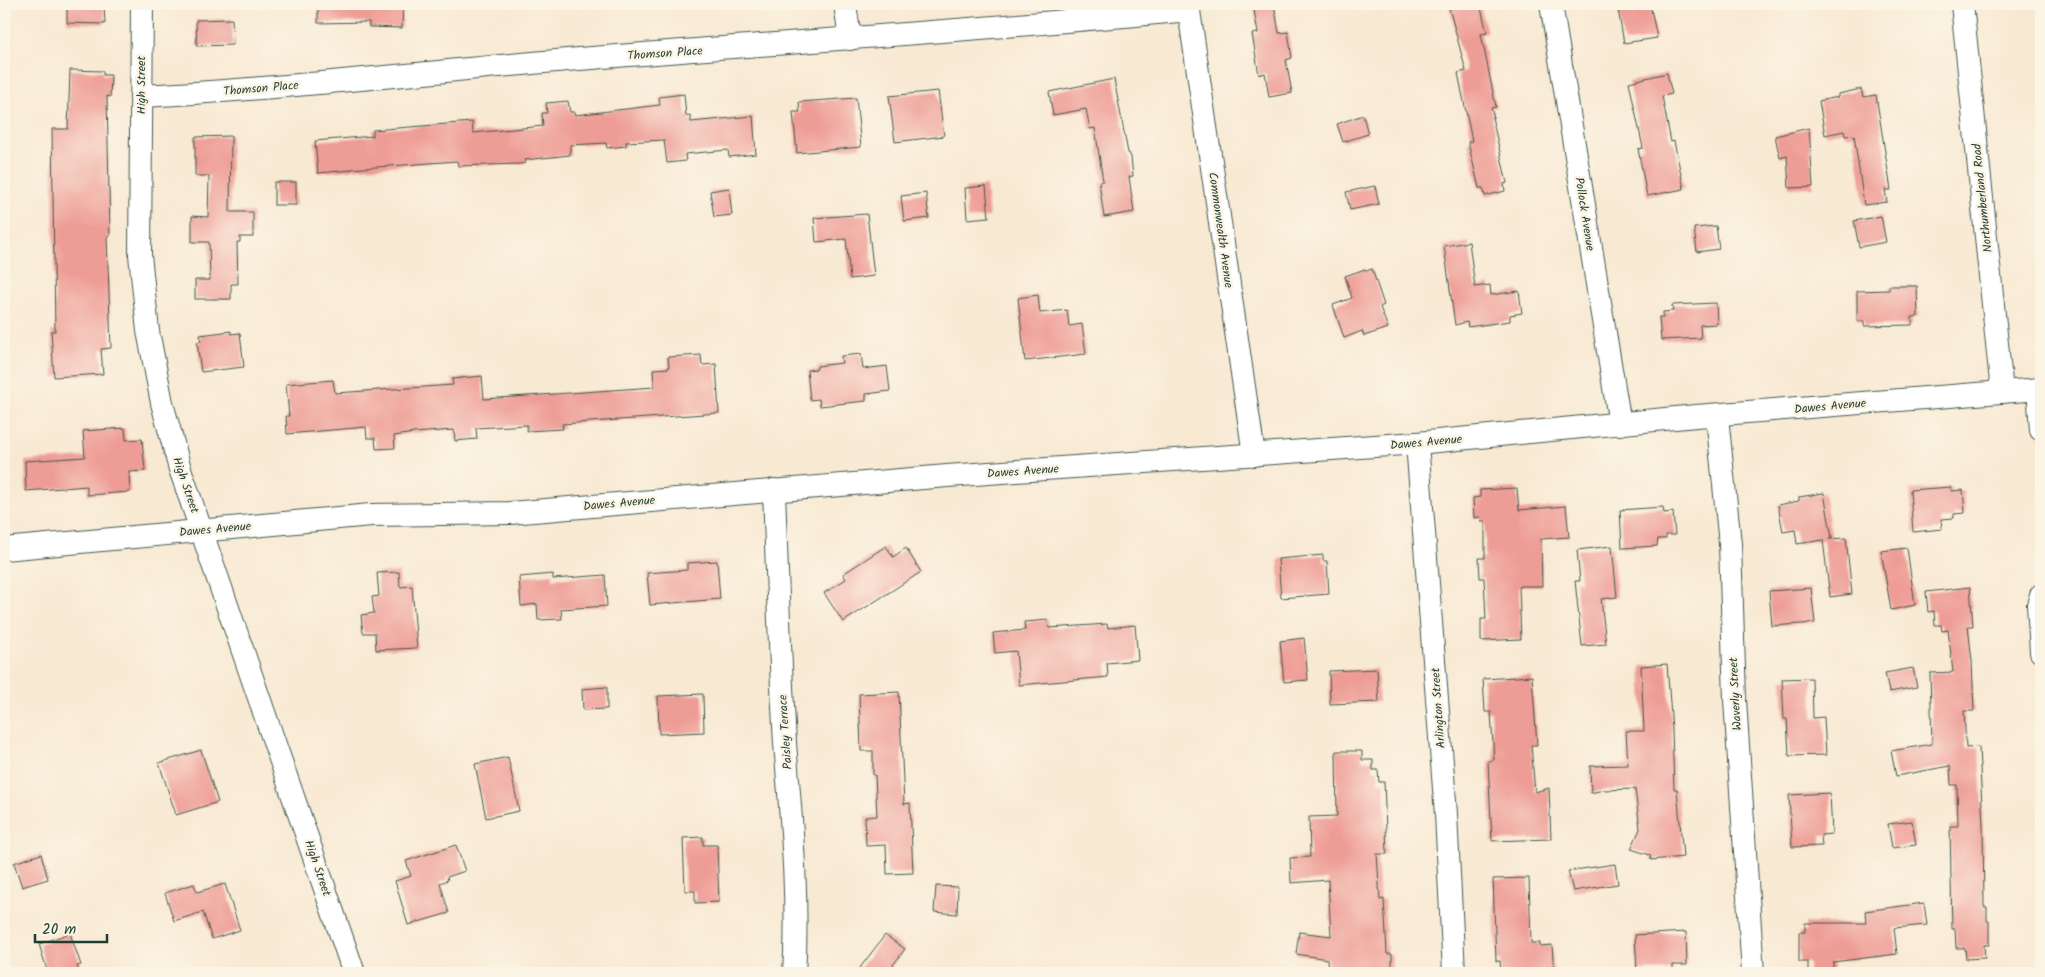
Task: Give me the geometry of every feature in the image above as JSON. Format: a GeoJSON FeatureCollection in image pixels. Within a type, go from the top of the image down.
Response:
{"type":"FeatureCollection","features":[{"type":"Feature","properties":{"kind":"street","name":"High Street"},"geometry":{"type":"LineString","coordinates":[[142,4],[140,255],[148,331],[162,403],[180,469],[354,973]]}},
{"type":"Feature","properties":{"kind":"street"},"geometry":{"type":"LineString","coordinates":[[845,4],[850,39]]}},
{"type":"Feature","properties":{"kind":"street","name":"Pollock Avenue"},"geometry":{"type":"LineString","coordinates":[[1551,4],[1620,424]]}},
{"type":"Feature","properties":{"kind":"street","name":"Northumberland Road"},"geometry":{"type":"LineString","coordinates":[[1962,4],[2002,392]]}},
{"type":"Feature","properties":{"kind":"street","name":"Thomson Place"},"geometry":{"type":"LineString","coordinates":[[141,96],[279,88],[418,73],[850,39],[1188,7]]}},
{"type":"Feature","properties":{"kind":"street","name":"Commonwealth Avenue"},"geometry":{"type":"LineString","coordinates":[[1188,7],[1254,455]]}},
{"type":"Feature","properties":{"kind":"street"},"geometry":{"type":"LineString","coordinates":[[2040,389],[2041,430]]}},
{"type":"Feature","properties":{"kind":"street","name":"Dawes Avenue"},"geometry":{"type":"LineString","coordinates":[[4,549],[371,515],[510,513],[947,476],[1417,443],[2040,389]]}},
{"type":"Feature","properties":{"kind":"street","name":"Waverly Street"},"geometry":{"type":"LineString","coordinates":[[1718,416],[1730,544],[1735,700],[1753,973]]}},
{"type":"Feature","properties":{"kind":"street","name":"Arlington Street"},"geometry":{"type":"LineString","coordinates":[[1417,443],[1446,814],[1454,973]]}},
{"type":"Feature","properties":{"kind":"street","name":"Paisley Terrace"},"geometry":{"type":"LineString","coordinates":[[774,490],[779,642],[794,880],[796,940],[794,973]]}},
{"type":"Feature","properties":{"kind":"street"},"geometry":{"type":"LineString","coordinates":[[2041,595],[2038,605],[2041,652]]}},
{"type":"Feature","properties":{"kind":"building"},"geometry":{"type":"Polygon","coordinates":[[[67,4],[104,4],[105,24],[67,23],[67,4]]]}},
{"type":"Feature","properties":{"kind":"building"},"geometry":{"type":"Polygon","coordinates":[[[318,4],[403,4],[402,28],[369,27],[369,22],[318,23],[318,4]]]}},
{"type":"Feature","properties":{"kind":"building"},"geometry":{"type":"Polygon","coordinates":[[[1253,4],[1274,4],[1279,33],[1288,32],[1292,58],[1286,60],[1292,93],[1269,97],[1265,73],[1259,75],[1252,34],[1258,33],[1253,4]]]}},
{"type":"Feature","properties":{"kind":"building"},"geometry":{"type":"Polygon","coordinates":[[[1448,4],[1480,4],[1487,33],[1481,34],[1496,107],[1491,108],[1494,117],[1492,117],[1507,183],[1504,184],[1505,191],[1485,196],[1483,188],[1479,188],[1468,142],[1472,141],[1458,73],[1466,71],[1448,4]]]}},
{"type":"Feature","properties":{"kind":"building"},"geometry":{"type":"Polygon","coordinates":[[[1617,4],[1650,4],[1657,38],[1624,43],[1617,4]]]}},
{"type":"Feature","properties":{"kind":"building"},"geometry":{"type":"Polygon","coordinates":[[[232,19],[233,45],[197,46],[196,20],[232,19]]]}},
{"type":"Feature","properties":{"kind":"building"},"geometry":{"type":"Polygon","coordinates":[[[70,70],[103,71],[103,75],[111,75],[110,97],[107,96],[110,236],[107,237],[111,348],[101,349],[103,374],[54,377],[51,331],[55,331],[52,129],[68,129],[70,70]]]}},
{"type":"Feature","properties":{"kind":"building"},"geometry":{"type":"Polygon","coordinates":[[[1667,73],[1672,94],[1662,96],[1671,142],[1674,141],[1684,189],[1647,196],[1638,149],[1643,148],[1629,82],[1667,73]]]}},
{"type":"Feature","properties":{"kind":"building"},"geometry":{"type":"Polygon","coordinates":[[[1114,79],[1128,153],[1131,157],[1133,176],[1129,177],[1134,212],[1104,217],[1099,182],[1103,181],[1095,128],[1090,129],[1086,109],[1053,115],[1049,92],[1114,79]]]}},
{"type":"Feature","properties":{"kind":"building"},"geometry":{"type":"Polygon","coordinates":[[[1861,89],[1863,97],[1876,95],[1891,190],[1885,190],[1887,202],[1864,205],[1854,135],[1845,136],[1844,131],[1825,135],[1819,101],[1838,97],[1838,94],[1861,89]]]}},
{"type":"Feature","properties":{"kind":"building"},"geometry":{"type":"Polygon","coordinates":[[[938,91],[944,136],[895,142],[889,96],[938,91]]]}},
{"type":"Feature","properties":{"kind":"building"},"geometry":{"type":"Polygon","coordinates":[[[684,94],[686,116],[690,115],[691,122],[753,116],[756,154],[729,157],[728,150],[685,154],[686,161],[667,163],[664,140],[626,142],[626,146],[607,148],[606,143],[570,145],[570,155],[525,160],[526,163],[519,164],[458,166],[457,161],[318,173],[315,141],[373,136],[373,130],[472,122],[473,133],[543,126],[542,113],[547,113],[546,103],[568,101],[570,112],[574,112],[575,115],[660,105],[659,97],[684,94]]]}},
{"type":"Feature","properties":{"kind":"building"},"geometry":{"type":"Polygon","coordinates":[[[856,98],[861,147],[797,153],[793,112],[800,112],[799,102],[856,98]]]}},
{"type":"Feature","properties":{"kind":"building"},"geometry":{"type":"Polygon","coordinates":[[[1363,115],[1368,134],[1343,142],[1337,124],[1363,115]]]}},
{"type":"Feature","properties":{"kind":"building"},"geometry":{"type":"Polygon","coordinates":[[[1809,128],[1813,187],[1789,188],[1787,156],[1780,158],[1775,136],[1809,128]]]}},
{"type":"Feature","properties":{"kind":"building"},"geometry":{"type":"Polygon","coordinates":[[[231,136],[230,212],[253,212],[253,237],[240,237],[240,242],[237,242],[238,284],[231,284],[231,299],[195,299],[195,280],[210,280],[209,242],[192,242],[192,216],[208,217],[209,176],[195,176],[195,137],[231,136]]]}},
{"type":"Feature","properties":{"kind":"building"},"geometry":{"type":"Polygon","coordinates":[[[274,182],[296,182],[296,205],[274,205],[274,182]]]}},
{"type":"Feature","properties":{"kind":"building"},"geometry":{"type":"Polygon","coordinates":[[[986,186],[989,217],[967,219],[965,188],[986,186]]]}},
{"type":"Feature","properties":{"kind":"building"},"geometry":{"type":"Polygon","coordinates":[[[1375,186],[1379,204],[1350,210],[1346,192],[1375,186]]]}},
{"type":"Feature","properties":{"kind":"building"},"geometry":{"type":"Polygon","coordinates":[[[729,188],[732,215],[714,217],[710,191],[729,188]]]}},
{"type":"Feature","properties":{"kind":"building"},"geometry":{"type":"Polygon","coordinates":[[[926,193],[929,218],[904,221],[901,196],[926,193]]]}},
{"type":"Feature","properties":{"kind":"building"},"geometry":{"type":"Polygon","coordinates":[[[867,214],[874,276],[850,279],[846,239],[816,242],[814,218],[867,214]]]}},
{"type":"Feature","properties":{"kind":"building"},"geometry":{"type":"Polygon","coordinates":[[[1881,216],[1886,242],[1859,247],[1854,221],[1881,216]]]}},
{"type":"Feature","properties":{"kind":"building"},"geometry":{"type":"Polygon","coordinates":[[[1716,226],[1719,249],[1697,252],[1694,228],[1716,226]]]}},
{"type":"Feature","properties":{"kind":"building"},"geometry":{"type":"Polygon","coordinates":[[[1469,242],[1475,287],[1490,285],[1491,295],[1519,291],[1522,313],[1510,315],[1510,321],[1468,327],[1467,322],[1455,325],[1444,246],[1469,242]]]}},
{"type":"Feature","properties":{"kind":"building"},"geometry":{"type":"Polygon","coordinates":[[[1365,269],[1366,271],[1372,269],[1384,305],[1380,307],[1388,328],[1364,336],[1362,331],[1344,338],[1333,305],[1352,298],[1345,276],[1365,269]]]}},
{"type":"Feature","properties":{"kind":"building"},"geometry":{"type":"Polygon","coordinates":[[[1889,286],[1917,286],[1918,317],[1912,317],[1912,325],[1864,326],[1864,321],[1857,321],[1857,291],[1889,290],[1889,286]]]}},
{"type":"Feature","properties":{"kind":"building"},"geometry":{"type":"Polygon","coordinates":[[[1038,295],[1040,313],[1067,310],[1069,326],[1082,324],[1086,354],[1025,361],[1018,298],[1038,295]]]}},
{"type":"Feature","properties":{"kind":"building"},"geometry":{"type":"Polygon","coordinates":[[[1716,303],[1717,324],[1700,325],[1701,338],[1661,340],[1659,317],[1663,317],[1663,312],[1673,311],[1672,305],[1716,303]]]}},
{"type":"Feature","properties":{"kind":"building"},"geometry":{"type":"Polygon","coordinates":[[[231,331],[231,334],[240,333],[244,367],[201,372],[197,342],[201,341],[200,335],[231,331]]]}},
{"type":"Feature","properties":{"kind":"building"},"geometry":{"type":"Polygon","coordinates":[[[861,354],[863,369],[887,366],[890,391],[866,394],[866,401],[820,406],[819,399],[810,400],[807,370],[817,369],[817,366],[842,363],[841,356],[861,354]]]}},
{"type":"Feature","properties":{"kind":"building"},"geometry":{"type":"Polygon","coordinates":[[[701,355],[702,365],[716,364],[719,413],[562,424],[563,429],[527,431],[527,425],[476,428],[477,439],[455,441],[454,430],[414,433],[394,436],[395,448],[376,449],[375,438],[367,438],[366,427],[287,434],[286,416],[289,416],[286,384],[333,380],[335,393],[453,385],[452,379],[482,376],[484,399],[654,387],[653,369],[669,368],[668,357],[701,355]]]}},
{"type":"Feature","properties":{"kind":"building"},"geometry":{"type":"Polygon","coordinates":[[[125,428],[126,440],[142,439],[145,471],[129,472],[130,492],[87,495],[87,486],[26,491],[25,461],[85,457],[83,431],[125,428]]]}},
{"type":"Feature","properties":{"kind":"building"},"geometry":{"type":"Polygon","coordinates":[[[1951,487],[1951,491],[1963,490],[1965,513],[1954,514],[1954,518],[1941,519],[1942,529],[1913,532],[1910,490],[1951,487]]]}},
{"type":"Feature","properties":{"kind":"building"},"geometry":{"type":"Polygon","coordinates":[[[1517,488],[1519,510],[1566,506],[1569,537],[1541,539],[1542,586],[1519,586],[1521,639],[1481,641],[1481,619],[1486,619],[1484,578],[1480,578],[1479,558],[1485,558],[1485,521],[1481,521],[1480,517],[1474,518],[1473,498],[1480,497],[1480,490],[1517,488]]]}},
{"type":"Feature","properties":{"kind":"building"},"geometry":{"type":"Polygon","coordinates":[[[1824,493],[1832,538],[1829,539],[1846,538],[1852,594],[1830,597],[1823,540],[1797,544],[1795,530],[1783,532],[1778,505],[1799,501],[1799,497],[1824,493]]]}},
{"type":"Feature","properties":{"kind":"building"},"geometry":{"type":"Polygon","coordinates":[[[1663,507],[1664,513],[1673,512],[1675,535],[1666,535],[1666,539],[1658,539],[1657,546],[1622,548],[1620,510],[1663,507]]]}},
{"type":"Feature","properties":{"kind":"building"},"geometry":{"type":"Polygon","coordinates":[[[886,546],[893,557],[906,548],[921,572],[843,622],[824,593],[846,579],[843,574],[886,546]]]}},
{"type":"Feature","properties":{"kind":"building"},"geometry":{"type":"Polygon","coordinates":[[[1612,546],[1617,597],[1601,599],[1606,644],[1582,646],[1575,581],[1580,581],[1577,550],[1612,546]]]}},
{"type":"Feature","properties":{"kind":"building"},"geometry":{"type":"Polygon","coordinates":[[[1907,548],[1915,605],[1891,610],[1881,551],[1907,548]]]}},
{"type":"Feature","properties":{"kind":"building"},"geometry":{"type":"Polygon","coordinates":[[[1323,555],[1323,561],[1327,561],[1329,594],[1281,598],[1278,559],[1323,555]]]}},
{"type":"Feature","properties":{"kind":"building"},"geometry":{"type":"Polygon","coordinates":[[[717,561],[720,599],[650,605],[647,573],[687,570],[687,563],[717,561]]]}},
{"type":"Feature","properties":{"kind":"building"},"geometry":{"type":"Polygon","coordinates":[[[399,572],[400,587],[412,586],[417,648],[376,650],[375,633],[363,633],[361,615],[374,613],[372,597],[379,596],[377,573],[399,572]]]}},
{"type":"Feature","properties":{"kind":"building"},"geometry":{"type":"Polygon","coordinates":[[[553,574],[553,579],[605,575],[607,606],[561,609],[562,619],[538,620],[537,604],[521,606],[519,577],[553,574]]]}},
{"type":"Feature","properties":{"kind":"building"},"geometry":{"type":"Polygon","coordinates":[[[1970,587],[1973,626],[1968,626],[1972,661],[1974,711],[1964,711],[1966,748],[1979,747],[1983,826],[1984,907],[1987,907],[1987,921],[1989,921],[1989,945],[1984,945],[1985,958],[1966,959],[1965,948],[1956,948],[1955,929],[1952,929],[1950,826],[1958,826],[1957,785],[1951,785],[1950,766],[1896,776],[1891,751],[1932,744],[1930,673],[1953,672],[1948,630],[1942,631],[1941,625],[1935,625],[1934,611],[1928,612],[1926,592],[1970,587]]]}},
{"type":"Feature","properties":{"kind":"building"},"geometry":{"type":"Polygon","coordinates":[[[1811,588],[1815,623],[1772,626],[1769,591],[1811,588]]]}},
{"type":"Feature","properties":{"kind":"building"},"geometry":{"type":"Polygon","coordinates":[[[1048,620],[1049,628],[1107,624],[1108,628],[1135,625],[1138,660],[1107,663],[1108,677],[1019,685],[1016,651],[995,653],[993,633],[1025,630],[1024,622],[1048,620]]]}},
{"type":"Feature","properties":{"kind":"building"},"geometry":{"type":"Polygon","coordinates":[[[1304,638],[1308,680],[1284,682],[1280,641],[1304,638]]]}},
{"type":"Feature","properties":{"kind":"building"},"geometry":{"type":"Polygon","coordinates":[[[1667,664],[1674,789],[1677,789],[1683,857],[1651,860],[1650,855],[1631,849],[1640,829],[1635,789],[1603,790],[1591,793],[1590,766],[1628,765],[1626,731],[1644,731],[1641,666],[1667,664]]]}},
{"type":"Feature","properties":{"kind":"building"},"geometry":{"type":"Polygon","coordinates":[[[1913,668],[1917,687],[1889,692],[1885,673],[1913,668]]]}},
{"type":"Feature","properties":{"kind":"building"},"geometry":{"type":"Polygon","coordinates":[[[1377,669],[1379,702],[1330,704],[1329,671],[1377,669]]]}},
{"type":"Feature","properties":{"kind":"building"},"geometry":{"type":"Polygon","coordinates":[[[1532,676],[1537,745],[1531,745],[1535,792],[1549,788],[1551,839],[1492,841],[1488,761],[1494,760],[1491,712],[1485,712],[1483,679],[1532,676]]]}},
{"type":"Feature","properties":{"kind":"building"},"geometry":{"type":"Polygon","coordinates":[[[1812,678],[1813,718],[1824,717],[1826,755],[1789,756],[1787,719],[1784,719],[1782,679],[1812,678]]]}},
{"type":"Feature","properties":{"kind":"building"},"geometry":{"type":"Polygon","coordinates":[[[607,687],[607,709],[583,710],[582,689],[607,687]]]}},
{"type":"Feature","properties":{"kind":"building"},"geometry":{"type":"Polygon","coordinates":[[[899,692],[904,804],[910,803],[913,873],[887,874],[886,845],[866,846],[865,817],[877,816],[873,751],[861,751],[859,694],[899,692]]]}},
{"type":"Feature","properties":{"kind":"building"},"geometry":{"type":"Polygon","coordinates":[[[703,694],[704,732],[659,734],[658,696],[703,694]]]}},
{"type":"Feature","properties":{"kind":"building"},"geometry":{"type":"Polygon","coordinates":[[[201,750],[218,802],[176,815],[159,763],[201,750]]]}},
{"type":"Feature","properties":{"kind":"building"},"geometry":{"type":"Polygon","coordinates":[[[1336,751],[1362,751],[1362,760],[1373,760],[1373,770],[1378,770],[1379,782],[1384,782],[1387,854],[1377,854],[1380,900],[1384,899],[1387,954],[1392,954],[1392,973],[1328,973],[1327,959],[1296,954],[1299,932],[1331,936],[1328,880],[1291,883],[1290,858],[1310,857],[1309,817],[1337,816],[1336,751]]]}},
{"type":"Feature","properties":{"kind":"building"},"geometry":{"type":"Polygon","coordinates":[[[508,757],[519,811],[486,818],[475,764],[508,757]]]}},
{"type":"Feature","properties":{"kind":"building"},"geometry":{"type":"Polygon","coordinates":[[[1830,793],[1832,834],[1821,835],[1822,846],[1792,847],[1789,795],[1830,793]]]}},
{"type":"Feature","properties":{"kind":"building"},"geometry":{"type":"Polygon","coordinates":[[[1912,821],[1916,845],[1892,848],[1888,824],[1912,821]]]}},
{"type":"Feature","properties":{"kind":"building"},"geometry":{"type":"Polygon","coordinates":[[[703,837],[703,845],[717,845],[719,902],[695,903],[695,891],[685,891],[683,838],[703,837]]]}},
{"type":"Feature","properties":{"kind":"building"},"geometry":{"type":"Polygon","coordinates":[[[456,845],[465,871],[447,877],[448,880],[440,883],[449,913],[408,925],[395,881],[411,876],[406,861],[456,845]]]}},
{"type":"Feature","properties":{"kind":"building"},"geometry":{"type":"Polygon","coordinates":[[[41,854],[48,879],[22,887],[14,863],[41,854]]]}},
{"type":"Feature","properties":{"kind":"building"},"geometry":{"type":"Polygon","coordinates":[[[1615,864],[1618,884],[1573,891],[1568,871],[1615,864]]]}},
{"type":"Feature","properties":{"kind":"building"},"geometry":{"type":"Polygon","coordinates":[[[1529,878],[1531,943],[1540,943],[1540,946],[1552,945],[1554,973],[1501,973],[1500,961],[1496,961],[1493,879],[1529,878]]]}},
{"type":"Feature","properties":{"kind":"building"},"geometry":{"type":"Polygon","coordinates":[[[194,884],[197,892],[225,884],[240,930],[212,939],[203,912],[174,921],[165,893],[194,884]]]}},
{"type":"Feature","properties":{"kind":"building"},"geometry":{"type":"Polygon","coordinates":[[[936,886],[958,887],[957,914],[934,912],[936,886]]]}},
{"type":"Feature","properties":{"kind":"building"},"geometry":{"type":"Polygon","coordinates":[[[1924,903],[1927,925],[1894,928],[1897,954],[1833,962],[1833,973],[1808,973],[1808,962],[1799,962],[1799,932],[1805,932],[1805,923],[1866,923],[1865,911],[1924,903]]]}},
{"type":"Feature","properties":{"kind":"building"},"geometry":{"type":"Polygon","coordinates":[[[1686,932],[1687,965],[1673,965],[1673,970],[1637,971],[1635,935],[1686,932]]]}},
{"type":"Feature","properties":{"kind":"building"},"geometry":{"type":"Polygon","coordinates":[[[70,933],[81,965],[77,966],[80,973],[48,973],[39,944],[70,933]]]}},
{"type":"Feature","properties":{"kind":"building"},"geometry":{"type":"Polygon","coordinates":[[[885,935],[905,949],[887,973],[856,973],[885,935]]]}}]}
